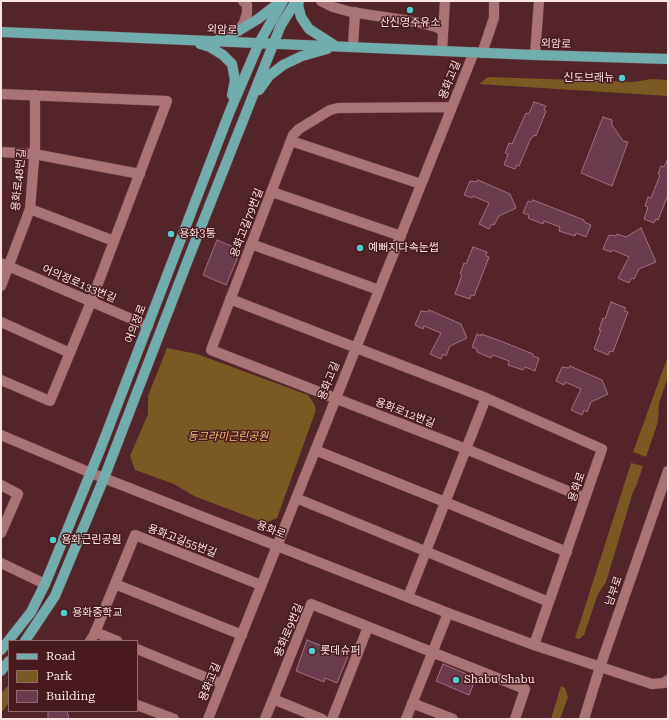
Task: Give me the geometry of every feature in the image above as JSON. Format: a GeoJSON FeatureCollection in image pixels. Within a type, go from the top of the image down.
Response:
{"type":"FeatureCollection","features":[{"type":"Feature","properties":{"kind":"main road"},"geometry":{"type":"LineString","coordinates":[[214,41],[238,31],[258,19],[282,1]]}},
{"type":"Feature","properties":{"kind":"main road","name":"어의정로"},"geometry":{"type":"LineString","coordinates":[[9,640],[31,612],[45,584],[91,473],[230,111],[259,43],[282,1]]}},
{"type":"Feature","properties":{"kind":"main road"},"geometry":{"type":"LineString","coordinates":[[26,640],[55,596],[104,478],[273,44],[281,25],[296,1]]}},
{"type":"Feature","properties":{"kind":"main road"},"geometry":{"type":"LineString","coordinates":[[299,1],[298,5],[300,17],[309,29],[338,47]]}},
{"type":"Feature","properties":{"kind":"main road","name":"외암로"},"geometry":{"type":"LineString","coordinates":[[1,32],[478,53],[668,59]]}},
{"type":"Feature","properties":{"kind":"main road"},"geometry":{"type":"LineString","coordinates":[[184,40],[210,47],[223,55],[232,64],[235,80],[230,111]]}},
{"type":"Feature","properties":{"kind":"main road"},"geometry":{"type":"LineString","coordinates":[[249,105],[269,76],[282,65],[302,56],[338,47]]}},
{"type":"Feature","properties":{"kind":"main road","name":"어의정로"},"geometry":{"type":"LineString","coordinates":[[1,650],[8,641]]}},
{"type":"Feature","properties":{"kind":"main road"},"geometry":{"type":"LineString","coordinates":[[1,671],[8,662]]}},
{"type":"Feature","properties":{"kind":"street"},"geometry":{"type":"LineString","coordinates":[[238,31],[244,23],[247,13],[247,5],[243,1]]}},
{"type":"Feature","properties":{"kind":"street"},"geometry":{"type":"LineString","coordinates":[[321,1],[333,7],[417,22],[436,27],[443,31]]}},
{"type":"Feature","properties":{"kind":"street"},"geometry":{"type":"LineString","coordinates":[[442,51],[445,1]]}},
{"type":"Feature","properties":{"kind":"street","name":"용화고길"},"geometry":{"type":"LineString","coordinates":[[208,719],[452,107],[494,18],[494,1]]}},
{"type":"Feature","properties":{"kind":"street"},"geometry":{"type":"LineString","coordinates":[[535,55],[539,1]]}},
{"type":"Feature","properties":{"kind":"street"},"geometry":{"type":"LineString","coordinates":[[353,47],[355,12]]}},
{"type":"Feature","properties":{"kind":"street"},"geometry":{"type":"LineString","coordinates":[[1,94],[167,101],[91,302],[50,401],[1,380]]}},
{"type":"Feature","properties":{"kind":"street","name":"용화로48번길"},"geometry":{"type":"LineString","coordinates":[[1,286],[5,265],[30,210],[34,154],[35,95]]}},
{"type":"Feature","properties":{"kind":"street","name":"용화고길79번길"},"geometry":{"type":"LineString","coordinates":[[335,399],[211,350],[293,135],[299,129],[330,110],[338,108],[452,107]]}},
{"type":"Feature","properties":{"kind":"street"},"geometry":{"type":"LineString","coordinates":[[291,141],[421,184]]}},
{"type":"Feature","properties":{"kind":"street"},"geometry":{"type":"LineString","coordinates":[[1,152],[34,154],[140,174]]}},
{"type":"Feature","properties":{"kind":"street"},"geometry":{"type":"LineString","coordinates":[[272,192],[400,236]]}},
{"type":"Feature","properties":{"kind":"street"},"geometry":{"type":"LineString","coordinates":[[30,210],[114,241]]}},
{"type":"Feature","properties":{"kind":"street"},"geometry":{"type":"LineString","coordinates":[[251,244],[379,290]]}},
{"type":"Feature","properties":{"kind":"street","name":"어의정로133번길"},"geometry":{"type":"LineString","coordinates":[[5,265],[148,326]]}},
{"type":"Feature","properties":{"kind":"street"},"geometry":{"type":"LineString","coordinates":[[230,299],[486,398],[408,597]]}},
{"type":"Feature","properties":{"kind":"street"},"geometry":{"type":"LineString","coordinates":[[1,322],[70,353]]}},
{"type":"Feature","properties":{"kind":"street","name":"용화로"},"geometry":{"type":"LineString","coordinates":[[486,398],[602,449],[534,645]]}},
{"type":"Feature","properties":{"kind":"street","name":"용화로12번길"},"geometry":{"type":"LineString","coordinates":[[335,399],[466,449],[585,498]]}},
{"type":"Feature","properties":{"kind":"street","name":"용화로"},"geometry":{"type":"LineString","coordinates":[[1,435],[91,473],[448,613],[534,645],[652,684],[668,680]]}},
{"type":"Feature","properties":{"kind":"street"},"geometry":{"type":"LineString","coordinates":[[315,450],[567,552]]}},
{"type":"Feature","properties":{"kind":"street","name":"남부로"},"geometry":{"type":"LineString","coordinates":[[584,719],[600,667],[668,470]]}},
{"type":"Feature","properties":{"kind":"street"},"geometry":{"type":"LineString","coordinates":[[1,485],[18,494],[1,533]]}},
{"type":"Feature","properties":{"kind":"street"},"geometry":{"type":"LineString","coordinates":[[296,498],[549,602]]}},
{"type":"Feature","properties":{"kind":"street","name":"용화고길55번길"},"geometry":{"type":"LineString","coordinates":[[92,637],[135,535],[261,585]]}},
{"type":"Feature","properties":{"kind":"street"},"geometry":{"type":"LineString","coordinates":[[1,563],[45,584]]}},
{"type":"Feature","properties":{"kind":"street"},"geometry":{"type":"LineString","coordinates":[[115,584],[242,634]]}},
{"type":"Feature","properties":{"kind":"street","name":"용화로9번길"},"geometry":{"type":"LineString","coordinates":[[265,719],[311,604],[525,689],[515,719]]}},
{"type":"Feature","properties":{"kind":"street"},"geometry":{"type":"LineString","coordinates":[[406,719],[448,613]]}},
{"type":"Feature","properties":{"kind":"street"},"geometry":{"type":"LineString","coordinates":[[332,719],[368,627]]}},
{"type":"Feature","properties":{"kind":"street"},"geometry":{"type":"LineString","coordinates":[[92,637],[111,640]]}},
{"type":"Feature","properties":{"kind":"street"},"geometry":{"type":"LineString","coordinates":[[138,649],[222,684]]}},
{"type":"Feature","properties":{"kind":"street"},"geometry":{"type":"LineString","coordinates":[[273,699],[322,719]]}},
{"type":"Feature","properties":{"kind":"street"},"geometry":{"type":"LineString","coordinates":[[412,702],[453,719]]}},
{"type":"Feature","properties":{"kind":"street"},"geometry":{"type":"LineString","coordinates":[[138,705],[174,719]]}},
{"type":"Feature","properties":{"kind":"green space"},"geometry":{"type":"Polygon","coordinates":[[[488,77],[634,82],[652,79],[668,80],[668,96],[479,84],[488,77]]]}},
{"type":"Feature","properties":{"kind":"green space","name":"동그라미근린공원"},"geometry":{"type":"Polygon","coordinates":[[[167,348],[197,354],[308,395],[314,404],[316,410],[277,518],[265,523],[194,496],[174,484],[135,470],[130,456],[148,414],[148,396],[167,348]]]}},
{"type":"Feature","properties":{"kind":"green space"},"geometry":{"type":"Polygon","coordinates":[[[668,356],[668,377],[659,403],[658,422],[646,457],[633,452],[668,356]]]}},
{"type":"Feature","properties":{"kind":"green space"},"geometry":{"type":"Polygon","coordinates":[[[631,463],[643,466],[633,492],[606,582],[598,594],[584,635],[579,639],[575,638],[631,463]]]}},
{"type":"Feature","properties":{"kind":"green space"},"geometry":{"type":"Polygon","coordinates":[[[8,685],[8,704],[1,713],[1,694],[8,685]]]}},
{"type":"Feature","properties":{"kind":"green space"},"geometry":{"type":"Polygon","coordinates":[[[561,686],[565,688],[568,697],[560,719],[551,719],[561,686]]]}},
{"type":"Feature","properties":{"kind":"building"},"geometry":{"type":"Polygon","coordinates":[[[534,102],[546,106],[544,110],[546,111],[536,136],[534,135],[531,138],[519,166],[517,165],[515,169],[504,165],[508,154],[505,153],[509,143],[512,144],[526,113],[529,114],[534,102]]]}},
{"type":"Feature","properties":{"kind":"building"},"geometry":{"type":"Polygon","coordinates":[[[603,117],[612,120],[612,125],[623,141],[628,142],[612,186],[581,173],[603,117]]]}},
{"type":"Feature","properties":{"kind":"building"},"geometry":{"type":"Polygon","coordinates":[[[668,158],[668,195],[658,220],[656,219],[654,223],[644,219],[648,207],[645,206],[648,197],[651,198],[660,175],[658,174],[661,166],[664,167],[668,158]]]}},
{"type":"Feature","properties":{"kind":"building"},"geometry":{"type":"Polygon","coordinates":[[[478,180],[510,194],[516,208],[499,216],[494,225],[492,224],[489,229],[479,224],[489,203],[473,196],[472,198],[464,195],[470,181],[477,182],[478,180]]]}},
{"type":"Feature","properties":{"kind":"building"},"geometry":{"type":"Polygon","coordinates":[[[533,200],[584,220],[584,222],[591,225],[586,237],[576,233],[575,236],[559,231],[560,227],[544,221],[543,224],[528,218],[529,215],[523,213],[528,201],[532,202],[533,200]]]}},
{"type":"Feature","properties":{"kind":"building"},"geometry":{"type":"Polygon","coordinates":[[[641,228],[656,262],[639,269],[634,279],[631,278],[629,283],[618,278],[629,257],[613,250],[611,252],[603,249],[609,235],[616,236],[617,234],[626,237],[641,228]]]}},
{"type":"Feature","properties":{"kind":"building"},"geometry":{"type":"Polygon","coordinates":[[[217,240],[241,250],[226,285],[203,275],[217,240]]]}},
{"type":"Feature","properties":{"kind":"building"},"geometry":{"type":"Polygon","coordinates":[[[473,247],[487,252],[486,256],[489,257],[474,296],[471,295],[470,299],[455,294],[462,275],[460,274],[464,263],[466,264],[473,247]]]}},
{"type":"Feature","properties":{"kind":"building"},"geometry":{"type":"Polygon","coordinates":[[[611,302],[626,308],[624,311],[628,312],[613,352],[610,351],[608,355],[594,349],[601,330],[599,330],[603,318],[605,319],[611,302]]]}},
{"type":"Feature","properties":{"kind":"building"},"geometry":{"type":"Polygon","coordinates":[[[429,310],[461,324],[467,338],[450,346],[446,356],[443,354],[441,359],[430,354],[441,333],[424,326],[423,329],[415,325],[421,311],[428,312],[429,310]]]}},
{"type":"Feature","properties":{"kind":"building"},"geometry":{"type":"Polygon","coordinates":[[[477,334],[498,340],[533,354],[533,356],[539,358],[535,371],[525,367],[523,370],[508,365],[509,361],[493,355],[491,358],[477,352],[477,349],[472,347],[477,334]]]}},
{"type":"Feature","properties":{"kind":"building"},"geometry":{"type":"Polygon","coordinates":[[[570,366],[602,380],[608,394],[591,402],[587,412],[584,410],[582,415],[571,410],[581,389],[565,382],[564,385],[556,381],[562,367],[569,368],[570,366]]]}},
{"type":"Feature","properties":{"kind":"building"},"geometry":{"type":"Polygon","coordinates":[[[307,640],[348,656],[337,683],[325,678],[324,682],[296,671],[307,640]]]}},
{"type":"Feature","properties":{"kind":"building","name":"Shabu Shabu"},"geometry":{"type":"Polygon","coordinates":[[[443,664],[476,678],[469,695],[436,681],[443,664]]]}},
{"type":"Feature","properties":{"kind":"building"},"geometry":{"type":"Polygon","coordinates":[[[48,712],[67,712],[69,719],[48,719],[48,712]]]}},
{"type":"Feature","properties":{"kind":"place","name":"산신영주유소"},"geometry":{"type":"Point","coordinates":[410,10]}},
{"type":"Feature","properties":{"kind":"place","name":"신도브래뉴"},"geometry":{"type":"Point","coordinates":[622,78]}},
{"type":"Feature","properties":{"kind":"place","name":"용화3통"},"geometry":{"type":"Point","coordinates":[171,234]}},
{"type":"Feature","properties":{"kind":"place","name":"예뻐지다속눈썹"},"geometry":{"type":"Point","coordinates":[360,248]}},
{"type":"Feature","properties":{"kind":"place","name":"용화근린공원"},"geometry":{"type":"Point","coordinates":[53,540]}},
{"type":"Feature","properties":{"kind":"place","name":"용화중학교"},"geometry":{"type":"Point","coordinates":[64,613]}},
{"type":"Feature","properties":{"kind":"place","name":"롯데슈퍼"},"geometry":{"type":"Point","coordinates":[312,651]}},
{"type":"Feature","properties":{"kind":"place","name":"Shabu Shabu"},"geometry":{"type":"Point","coordinates":[456,680]}}]}
